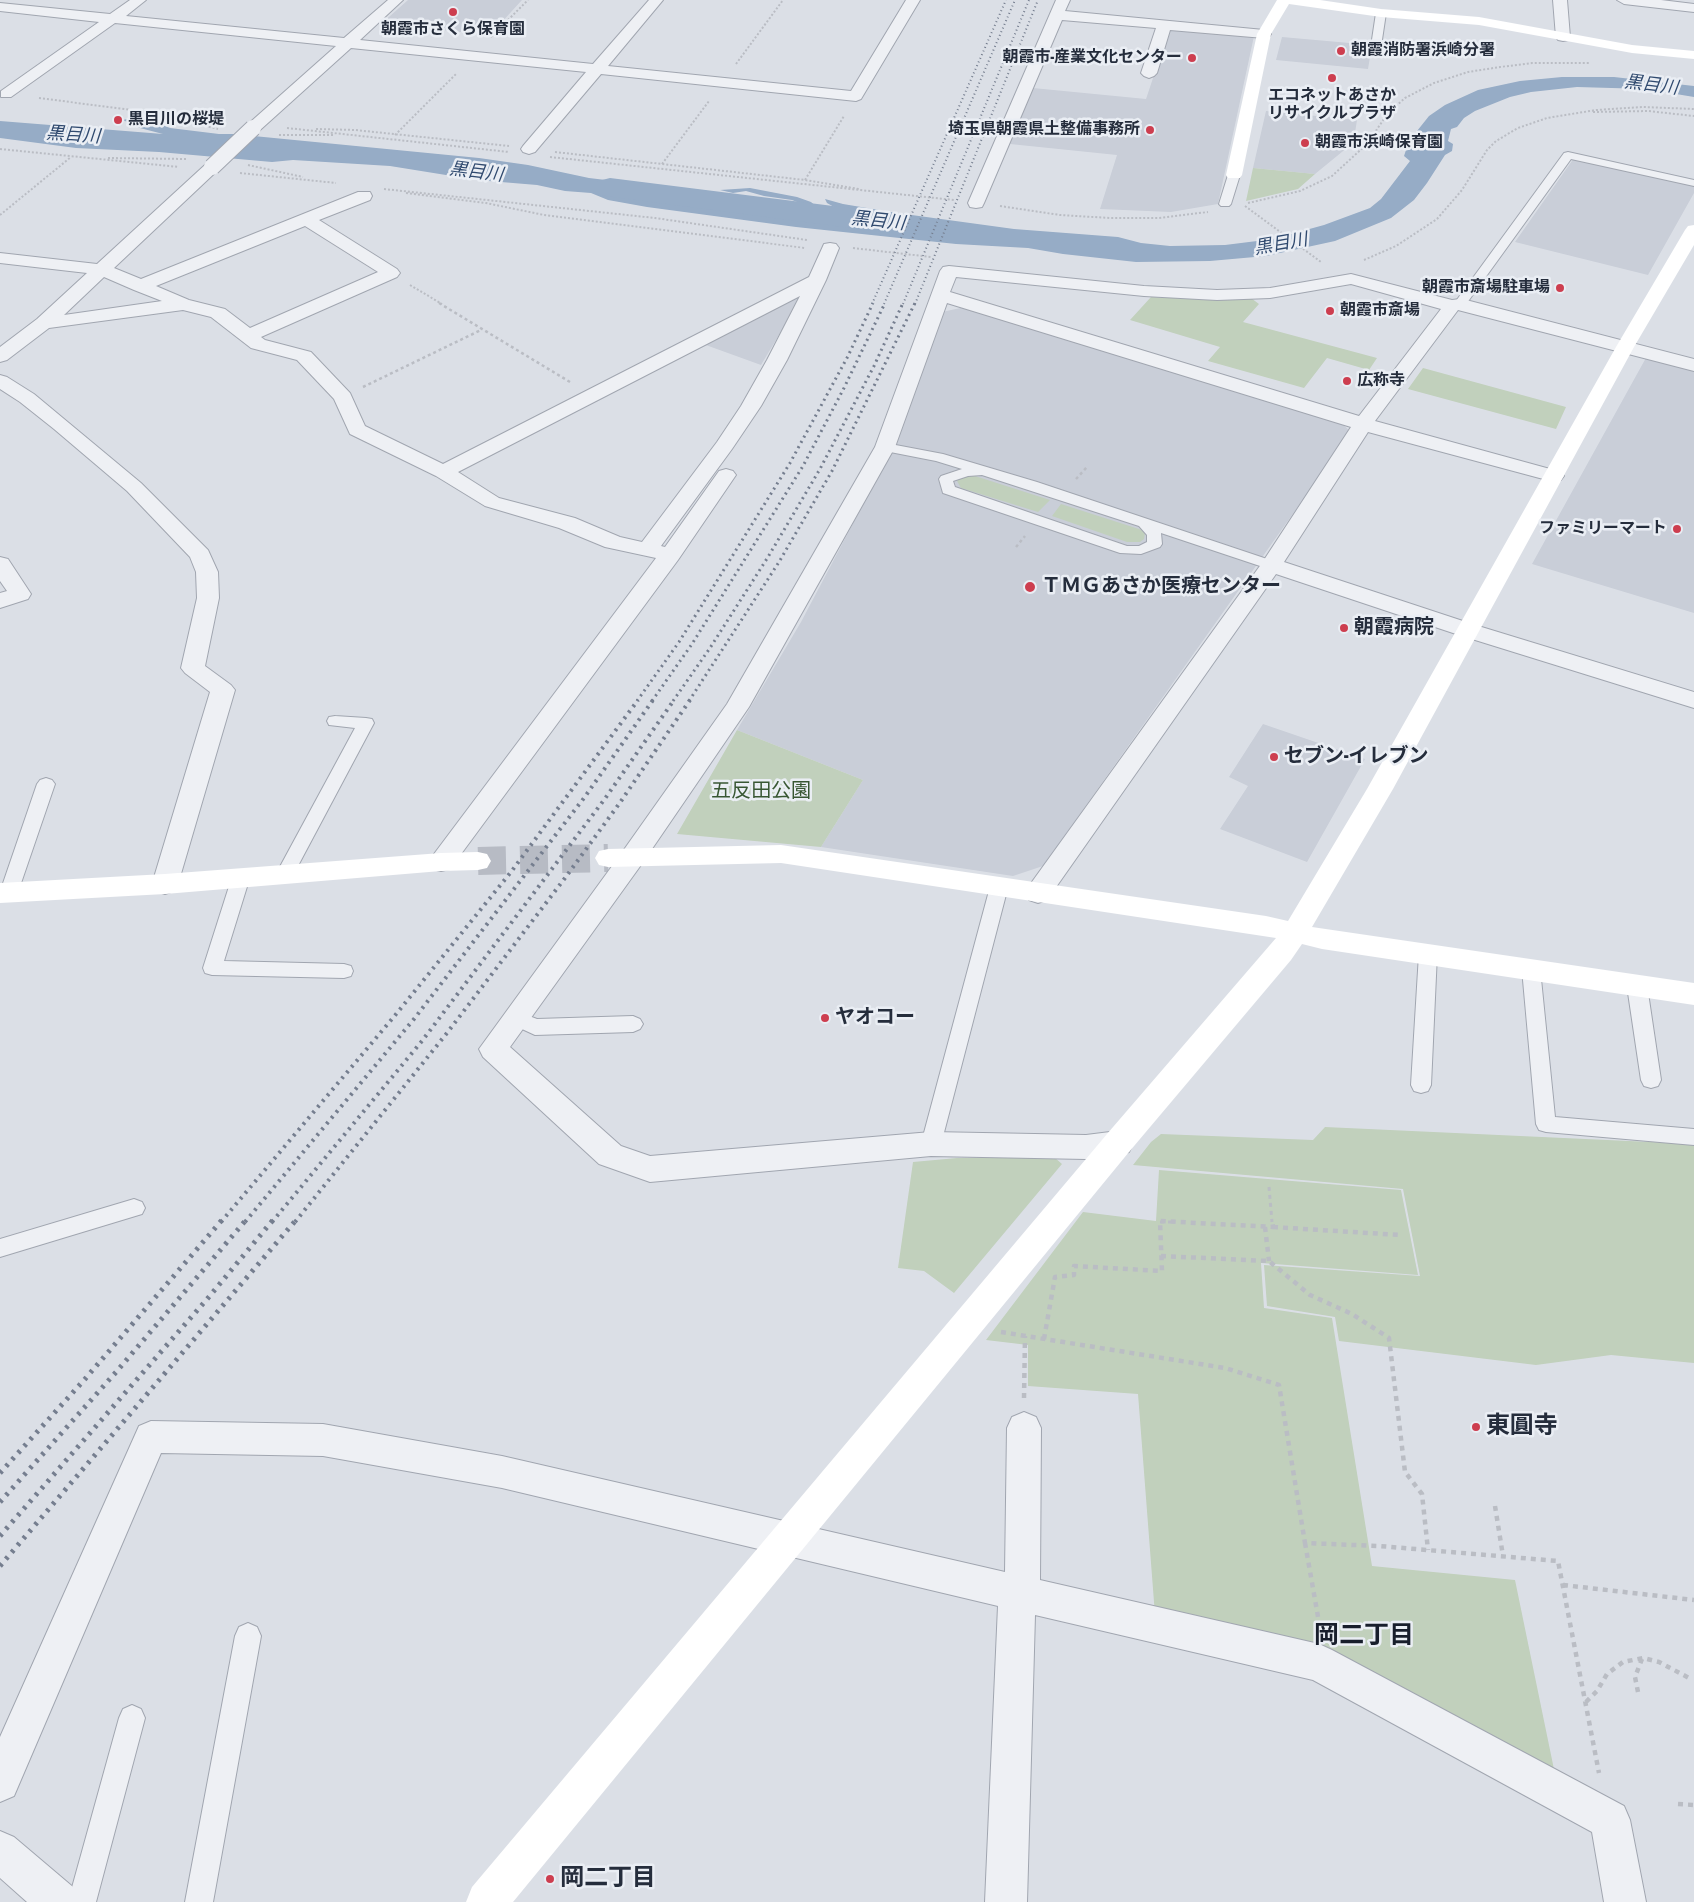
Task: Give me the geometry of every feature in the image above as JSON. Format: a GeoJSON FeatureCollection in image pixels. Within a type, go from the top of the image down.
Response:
{"type":"FeatureCollection","features":[{"type":"Feature","properties":{"kind":"street"},"geometry":{"type":"LineString","coordinates":[[6,94],[140,0]]}},
{"type":"Feature","properties":{"kind":"street"},"geometry":{"type":"LineString","coordinates":[[0,356],[44,323],[104,270],[255,126],[396,0]]}},
{"type":"Feature","properties":{"kind":"street"},"geometry":{"type":"LineString","coordinates":[[529,148],[598,70],[656,0]]}},
{"type":"Feature","properties":{"kind":"street"},"geometry":{"type":"LineString","coordinates":[[0,7],[856,96],[913,0]]}},
{"type":"Feature","properties":{"kind":"street"},"geometry":{"type":"LineString","coordinates":[[976,203],[1063,0]]}},
{"type":"Feature","properties":{"kind":"street"},"geometry":{"type":"LineString","coordinates":[[1234,175],[1264,34],[1284,0]]}},
{"type":"Feature","properties":{"kind":"street"},"geometry":{"type":"LineString","coordinates":[[1292,0],[1381,13],[1479,21],[1632,49],[1694,54]]}},
{"type":"Feature","properties":{"kind":"street"},"geometry":{"type":"LineString","coordinates":[[1560,0],[1563,37]]}},
{"type":"Feature","properties":{"kind":"street"},"geometry":{"type":"LineString","coordinates":[[1624,0],[1694,8]]}},
{"type":"Feature","properties":{"kind":"street"},"geometry":{"type":"LineString","coordinates":[[1057,14],[1264,34]]}},
{"type":"Feature","properties":{"kind":"street"},"geometry":{"type":"LineString","coordinates":[[1149,73],[1164,25]]}},
{"type":"Feature","properties":{"kind":"street"},"geometry":{"type":"LineString","coordinates":[[140,286],[364,196]]}},
{"type":"Feature","properties":{"kind":"street"},"geometry":{"type":"LineString","coordinates":[[306,219],[390,273]]}},
{"type":"Feature","properties":{"kind":"street"},"geometry":{"type":"LineString","coordinates":[[487,1902],[1118,1143],[1280,955],[1380,789],[1625,347],[1694,230]]}},
{"type":"Feature","properties":{"kind":"street"},"geometry":{"type":"LineString","coordinates":[[647,550],[725,445],[751,406],[817,280],[838,248]]}},
{"type":"Feature","properties":{"kind":"street"},"geometry":{"type":"LineString","coordinates":[[0,258],[104,270],[183,304],[218,313],[258,344],[304,356],[343,398],[358,430],[442,472],[492,502],[567,523],[613,542],[670,555]]}},
{"type":"Feature","properties":{"kind":"street"},"geometry":{"type":"LineString","coordinates":[[1118,1143],[1086,1147],[931,1144],[650,1169],[610,1155],[493,1049],[516,1018],[620,858],[737,707],[885,448],[949,272],[1144,291],[1217,295],[1270,293],[1351,279],[1694,365]]}},
{"type":"Feature","properties":{"kind":"street"},"geometry":{"type":"LineString","coordinates":[[248,336],[390,273]]}},
{"type":"Feature","properties":{"kind":"street"},"geometry":{"type":"LineString","coordinates":[[442,472],[817,280]]}},
{"type":"Feature","properties":{"kind":"street"},"geometry":{"type":"LineString","coordinates":[[940,296],[1363,424],[1554,476]]}},
{"type":"Feature","properties":{"kind":"street"},"geometry":{"type":"LineString","coordinates":[[44,323],[183,304]]}},
{"type":"Feature","properties":{"kind":"street"},"geometry":{"type":"LineString","coordinates":[[1038,893],[1271,565],[1363,424],[1456,305]]}},
{"type":"Feature","properties":{"kind":"street"},"geometry":{"type":"LineString","coordinates":[[0,381],[47,414],[134,487],[200,555],[207,572],[208,598],[193,668],[223,690],[165,884]]}},
{"type":"Feature","properties":{"kind":"street"},"geometry":{"type":"LineString","coordinates":[[441,862],[670,555],[726,475]]}},
{"type":"Feature","properties":{"kind":"street"},"geometry":{"type":"LineString","coordinates":[[0,564],[20,594],[0,601]]}},
{"type":"Feature","properties":{"kind":"street"},"geometry":{"type":"LineString","coordinates":[[1271,565],[1467,630],[1693,697]]}},
{"type":"Feature","properties":{"kind":"street"},"geometry":{"type":"LineString","coordinates":[[620,858],[781,854],[1266,926],[1322,939],[1694,994]]}},
{"type":"Feature","properties":{"kind":"street"},"geometry":{"type":"LineString","coordinates":[[4,892],[165,884],[441,862],[478,861]]}},
{"type":"Feature","properties":{"kind":"street"},"geometry":{"type":"LineString","coordinates":[[1006,1902],[1017,1594],[1022,1576],[1024,1428]]}},
{"type":"Feature","properties":{"kind":"street"},"geometry":{"type":"LineString","coordinates":[[0,1782],[151,1436],[323,1440],[502,1472],[1017,1594],[1319,1663],[1610,1820],[1625,1902]]}},
{"type":"Feature","properties":{"kind":"street"},"geometry":{"type":"LineString","coordinates":[[0,1850],[58,1902]]}},
{"type":"Feature","properties":{"kind":"lane"},"geometry":{"type":"LineString","coordinates":[[1375,53],[1381,13]]}},
{"type":"Feature","properties":{"kind":"lane"},"geometry":{"type":"LineString","coordinates":[[1456,305],[1568,154],[1694,182]]}},
{"type":"Feature","properties":{"kind":"lane"},"geometry":{"type":"LineString","coordinates":[[1220,207],[1234,175]]}},
{"type":"Feature","properties":{"kind":"lane"},"geometry":{"type":"LineString","coordinates":[[885,448],[938,456],[1271,565]]}},
{"type":"Feature","properties":{"kind":"lane"},"geometry":{"type":"LineString","coordinates":[[938,456],[945,466],[948,490],[1124,550],[1141,550],[1170,540],[1196,540]]}},
{"type":"Feature","properties":{"kind":"lane"},"geometry":{"type":"LineString","coordinates":[[946,479],[966,472],[982,470]]}},
{"type":"Feature","properties":{"kind":"lane"},"geometry":{"type":"LineString","coordinates":[[1144,522],[1154,534],[1155,544]]}},
{"type":"Feature","properties":{"kind":"lane"},"geometry":{"type":"LineString","coordinates":[[285,874],[366,724],[335,721]]}},
{"type":"Feature","properties":{"kind":"lane"},"geometry":{"type":"LineString","coordinates":[[4,892],[46,784]]}},
{"type":"Feature","properties":{"kind":"lane"},"geometry":{"type":"LineString","coordinates":[[241,877],[212,968],[344,971]]}},
{"type":"Feature","properties":{"kind":"lane"},"geometry":{"type":"LineString","coordinates":[[931,1144],[1000,887]]}},
{"type":"Feature","properties":{"kind":"lane"},"geometry":{"type":"LineString","coordinates":[[1421,1085],[1428,954]]}},
{"type":"Feature","properties":{"kind":"lane"},"geometry":{"type":"LineString","coordinates":[[1530,969],[1546,1124],[1694,1137]]}},
{"type":"Feature","properties":{"kind":"lane"},"geometry":{"type":"LineString","coordinates":[[1637,986],[1651,1080]]}},
{"type":"Feature","properties":{"kind":"lane"},"geometry":{"type":"LineString","coordinates":[[516,1018],[535,1027],[633,1024]]}},
{"type":"Feature","properties":{"kind":"lane"},"geometry":{"type":"LineString","coordinates":[[0,1248],[134,1208]]}},
{"type":"Feature","properties":{"kind":"lane"},"geometry":{"type":"LineString","coordinates":[[199,1902],[248,1636]]}},
{"type":"Feature","properties":{"kind":"lane"},"geometry":{"type":"LineString","coordinates":[[82,1902],[132,1718]]}},
{"type":"Feature","properties":{"kind":"path"},"geometry":{"type":"LineString","coordinates":[[661,164],[783,0]]}},
{"type":"Feature","properties":{"kind":"path"},"geometry":{"type":"LineString","coordinates":[[1243,204],[1300,191],[1332,176],[1367,144],[1388,113],[1405,98],[1434,83],[1468,72],[1532,63],[1595,64]]}},
{"type":"Feature","properties":{"kind":"path"},"geometry":{"type":"LineString","coordinates":[[6,94],[201,120],[509,152]]}},
{"type":"Feature","properties":{"kind":"path"},"geometry":{"type":"LineString","coordinates":[[805,180],[856,96]]}},
{"type":"Feature","properties":{"kind":"path"},"geometry":{"type":"LineString","coordinates":[[1364,261],[1396,246],[1437,219],[1462,190],[1487,150],[1502,137],[1535,121],[1590,112],[1643,107],[1694,109]]}},
{"type":"Feature","properties":{"kind":"path"},"geometry":{"type":"LineString","coordinates":[[1590,112],[1648,111],[1694,116]]}},
{"type":"Feature","properties":{"kind":"path"},"geometry":{"type":"LineString","coordinates":[[299,129],[355,130],[529,148],[805,180],[879,192],[1060,215],[1159,218],[1220,207]]}},
{"type":"Feature","properties":{"kind":"path"},"geometry":{"type":"LineString","coordinates":[[0,149],[180,167]]}},
{"type":"Feature","properties":{"kind":"path"},"geometry":{"type":"LineString","coordinates":[[0,215],[71,157]]}},
{"type":"Feature","properties":{"kind":"path"},"geometry":{"type":"LineString","coordinates":[[549,157],[844,190],[879,192]]}},
{"type":"Feature","properties":{"kind":"path"},"geometry":{"type":"LineString","coordinates":[[210,168],[336,182]]}},
{"type":"Feature","properties":{"kind":"path"},"geometry":{"type":"LineString","coordinates":[[808,240],[655,218],[381,188],[428,197],[486,203],[544,215],[800,248],[838,248],[939,257]]}},
{"type":"Feature","properties":{"kind":"path"},"geometry":{"type":"LineString","coordinates":[[1247,207],[1321,262]]}},
{"type":"Feature","properties":{"kind":"path"},"geometry":{"type":"LineString","coordinates":[[838,248],[876,252]]}},
{"type":"Feature","properties":{"kind":"path"},"geometry":{"type":"LineString","coordinates":[[390,273],[592,395]]}},
{"type":"Feature","properties":{"kind":"path"},"geometry":{"type":"LineString","coordinates":[[343,398],[482,330]]}},
{"type":"Feature","properties":{"kind":"path"},"geometry":{"type":"LineString","coordinates":[[1269,1187],[1273,1227]]}},
{"type":"Feature","properties":{"kind":"path"},"geometry":{"type":"LineString","coordinates":[[1044,1339],[1055,1277],[1074,1275],[1074,1266],[1162,1271],[1160,1221],[1400,1236]]}},
{"type":"Feature","properties":{"kind":"path"},"geometry":{"type":"LineString","coordinates":[[1265,1227],[1269,1261]]}},
{"type":"Feature","properties":{"kind":"path"},"geometry":{"type":"LineString","coordinates":[[1162,1256],[1269,1261],[1310,1295],[1352,1314],[1381,1331],[1389,1338],[1405,1472],[1422,1494],[1428,1550]]}},
{"type":"Feature","properties":{"kind":"path"},"geometry":{"type":"LineString","coordinates":[[997,1332],[1225,1368],[1279,1385],[1304,1543],[1323,1642],[1319,1663]]}},
{"type":"Feature","properties":{"kind":"path"},"geometry":{"type":"LineString","coordinates":[[1024,1428],[1025,1336]]}},
{"type":"Feature","properties":{"kind":"path"},"geometry":{"type":"LineString","coordinates":[[1495,1506],[1503,1556]]}},
{"type":"Feature","properties":{"kind":"path"},"geometry":{"type":"LineString","coordinates":[[1304,1543],[1379,1546],[1558,1561],[1598,1768]]}},
{"type":"Feature","properties":{"kind":"path"},"geometry":{"type":"LineString","coordinates":[[1563,1585],[1694,1600]]}},
{"type":"Feature","properties":{"kind":"path"},"geometry":{"type":"LineString","coordinates":[[1585,1703],[1597,1691],[1607,1674],[1623,1662],[1642,1658],[1659,1662],[1691,1679]]}},
{"type":"Feature","properties":{"kind":"path"},"geometry":{"type":"LineString","coordinates":[[1638,1692],[1635,1677],[1642,1658]]}},
{"type":"Feature","properties":{"kind":"path"},"geometry":{"type":"LineString","coordinates":[[1678,1804],[1694,1805]]}},
{"type":"Feature","properties":{"kind":"shaded area","name":"朝霞市さくら保育園"},"geometry":{"type":"Polygon","coordinates":[[[408,0],[522,0],[490,35],[381,24],[408,0]]]}},
{"type":"Feature","properties":{"kind":"shaded area"},"geometry":{"type":"Polygon","coordinates":[[[1170,27],[1254,36],[1218,204],[1171,212],[1100,209],[1117,155],[1010,144],[1033,88],[1146,99],[1170,27]]]}},
{"type":"Feature","properties":{"kind":"shaded area"},"geometry":{"type":"Polygon","coordinates":[[[1282,37],[1372,45],[1368,69],[1276,60],[1282,37]]]}},
{"type":"Feature","properties":{"kind":"shaded area","name":"朝霞市浜崎保育園"},"geometry":{"type":"Polygon","coordinates":[[[1266,111],[1357,120],[1354,139],[1348,147],[1315,174],[1253,168],[1266,111]]]}},
{"type":"Feature","properties":{"kind":"shaded area"},"geometry":{"type":"Polygon","coordinates":[[[1574,158],[1694,186],[1694,193],[1648,275],[1515,242],[1574,158]]]}},
{"type":"Feature","properties":{"kind":"shaded area"},"geometry":{"type":"Polygon","coordinates":[[[795,295],[801,298],[761,365],[703,344],[795,295]]]}},
{"type":"Feature","properties":{"kind":"shaded area","name":"ＴＭＧあさか医療センター"},"geometry":{"type":"Polygon","coordinates":[[[965,307],[1338,420],[1351,432],[1043,866],[1013,876],[821,847],[863,780],[737,730],[801,622],[896,442],[942,312],[965,307]]]}},
{"type":"Feature","properties":{"kind":"shaded area"},"geometry":{"type":"Polygon","coordinates":[[[1647,356],[1694,368],[1694,613],[1532,564],[1647,356]]]}},
{"type":"Feature","properties":{"kind":"shaded area"},"geometry":{"type":"Polygon","coordinates":[[[1263,724],[1365,759],[1307,862],[1220,829],[1248,786],[1229,777],[1263,724]]]}},
{"type":"Feature","properties":{"kind":"green space"},"geometry":{"type":"Polygon","coordinates":[[[1253,168],[1315,174],[1298,189],[1246,201],[1253,168]]]}},
{"type":"Feature","properties":{"kind":"green space"},"geometry":{"type":"Polygon","coordinates":[[[1151,297],[1216,300],[1251,298],[1259,304],[1243,322],[1377,358],[1369,370],[1327,358],[1304,388],[1208,361],[1220,347],[1130,320],[1151,297]]]}},
{"type":"Feature","properties":{"kind":"green space"},"geometry":{"type":"Polygon","coordinates":[[[1423,368],[1566,407],[1556,429],[1408,389],[1423,368]]]}},
{"type":"Feature","properties":{"kind":"green space"},"geometry":{"type":"Polygon","coordinates":[[[970,475],[1050,500],[1038,512],[961,488],[957,481],[970,475]]]}},
{"type":"Feature","properties":{"kind":"green space"},"geometry":{"type":"Polygon","coordinates":[[[1061,504],[1142,530],[1145,533],[1144,539],[1140,542],[1127,542],[1052,516],[1061,504]]]}},
{"type":"Feature","properties":{"kind":"green space","name":"五反田公園"},"geometry":{"type":"Polygon","coordinates":[[[737,730],[863,780],[821,847],[677,834],[737,730]]]}},
{"type":"Feature","properties":{"kind":"green space"},"geometry":{"type":"Polygon","coordinates":[[[1325,1127],[1694,1144],[1694,1363],[1611,1355],[1536,1365],[1339,1341],[1335,1317],[1267,1306],[1264,1265],[1420,1276],[1403,1189],[1133,1165],[1151,1142],[1161,1134],[1313,1140],[1325,1127]]]}},
{"type":"Feature","properties":{"kind":"green space"},"geometry":{"type":"Polygon","coordinates":[[[1054,1157],[1062,1164],[954,1293],[924,1271],[898,1268],[913,1162],[957,1158],[1054,1157]]]}},
{"type":"Feature","properties":{"kind":"green space"},"geometry":{"type":"Polygon","coordinates":[[[1159,1170],[1401,1190],[1418,1275],[1261,1263],[1264,1308],[1332,1318],[1372,1566],[1515,1580],[1556,1779],[1155,1615],[1138,1394],[1028,1386],[1028,1345],[986,1340],[1083,1212],[1156,1221],[1159,1170]]]}},
{"type":"Feature","properties":{"kind":"water"},"geometry":{"type":"Polygon","coordinates":[[[1562,77],[1614,77],[1694,86],[1694,97],[1646,89],[1577,87],[1531,92],[1510,97],[1475,111],[1464,118],[1457,127],[1451,129],[1448,141],[1453,144],[1452,151],[1445,155],[1414,200],[1391,218],[1335,241],[1266,256],[1210,261],[1136,262],[1028,248],[956,244],[796,227],[647,207],[608,200],[591,193],[565,191],[537,185],[477,180],[390,166],[293,160],[272,162],[159,152],[76,148],[0,138],[0,121],[163,134],[140,128],[123,120],[131,118],[149,120],[170,128],[219,134],[479,158],[528,165],[589,178],[631,183],[652,189],[683,192],[687,193],[686,198],[689,202],[754,210],[806,215],[814,214],[797,208],[802,204],[792,200],[746,191],[733,193],[720,190],[750,188],[797,197],[811,202],[819,209],[854,217],[866,215],[834,207],[827,203],[825,199],[897,213],[1014,229],[1118,237],[1141,243],[1170,246],[1225,245],[1273,239],[1324,225],[1370,208],[1381,199],[1410,161],[1404,156],[1409,141],[1429,116],[1445,105],[1478,90],[1520,81],[1562,77]]]}},
{"type":"Feature","properties":{"kind":"waterway","name":"黒目川"},"geometry":{"type":"LineString","coordinates":[[610,188],[889,223]]}},
{"type":"Feature","properties":{"kind":"tunnel"},"geometry":{"type":"LineString","coordinates":[[478,861],[608,858]]}},
{"type":"Feature","properties":{"kind":"railway"},"geometry":{"type":"LineString","coordinates":[[872,304],[1006,0]]}},
{"type":"Feature","properties":{"kind":"railway"},"geometry":{"type":"LineString","coordinates":[[884,304],[1015,0]]}},
{"type":"Feature","properties":{"kind":"railway"},"geometry":{"type":"LineString","coordinates":[[903,304],[1029,0]]}},
{"type":"Feature","properties":{"kind":"railway"},"geometry":{"type":"LineString","coordinates":[[915,304],[1038,0]]}},
{"type":"Feature","properties":{"kind":"railway"},"geometry":{"type":"LineString","coordinates":[[637,701],[679,642],[790,463],[848,356],[873,303]]}},
{"type":"Feature","properties":{"kind":"railway"},"geometry":{"type":"LineString","coordinates":[[652,701],[692,644],[803,466],[844,388],[885,303]]}},
{"type":"Feature","properties":{"kind":"railway"},"geometry":{"type":"LineString","coordinates":[[673,701],[710,648],[768,557],[820,469],[874,366],[903,303]]}},
{"type":"Feature","properties":{"kind":"railway"},"geometry":{"type":"LineString","coordinates":[[689,701],[779,562],[832,471],[915,303]]}},
{"type":"Feature","properties":{"kind":"railway"},"geometry":{"type":"LineString","coordinates":[[221,1222],[397,1013],[511,872],[638,700]]}},
{"type":"Feature","properties":{"kind":"railway"},"geometry":{"type":"LineString","coordinates":[[245,1222],[414,1019],[584,798],[653,700]]}},
{"type":"Feature","properties":{"kind":"railway"},"geometry":{"type":"LineString","coordinates":[[272,1222],[422,1041],[604,800],[674,700]]}},
{"type":"Feature","properties":{"kind":"railway"},"geometry":{"type":"LineString","coordinates":[[295,1222],[447,1033],[565,878],[619,804],[690,700]]}},
{"type":"Feature","properties":{"kind":"railway"},"geometry":{"type":"LineString","coordinates":[[0,1473],[85,1379],[222,1220]]}},
{"type":"Feature","properties":{"kind":"railway"},"geometry":{"type":"LineString","coordinates":[[0,1502],[117,1371],[246,1220]]}},
{"type":"Feature","properties":{"kind":"railway"},"geometry":{"type":"LineString","coordinates":[[0,1536],[208,1298],[273,1220]]}},
{"type":"Feature","properties":{"kind":"railway"},"geometry":{"type":"LineString","coordinates":[[0,1566],[296,1220]]}},
{"type":"Feature","properties":{"kind":"place","name":"朝霞市さくら保育園"},"geometry":{"type":"Point","coordinates":[453,12]}},
{"type":"Feature","properties":{"kind":"place","name":"朝霞消防署浜崎分署"},"geometry":{"type":"Point","coordinates":[1341,51]}},
{"type":"Feature","properties":{"kind":"place","name":"朝霞市-産業文化センター"},"geometry":{"type":"Point","coordinates":[1192,58]}},
{"type":"Feature","properties":{"kind":"place","name":"エコネットあさか リサイクルプラザ"},"geometry":{"type":"Point","coordinates":[1332,78]}},
{"type":"Feature","properties":{"kind":"place","name":"黒目川の桜堤"},"geometry":{"type":"Point","coordinates":[118,120]}},
{"type":"Feature","properties":{"kind":"place","name":"埼玉県朝霞県土整備事務所"},"geometry":{"type":"Point","coordinates":[1150,130]}},
{"type":"Feature","properties":{"kind":"place","name":"朝霞市浜崎保育園"},"geometry":{"type":"Point","coordinates":[1305,143]}},
{"type":"Feature","properties":{"kind":"place","name":"朝霞市斎場駐車場"},"geometry":{"type":"Point","coordinates":[1560,288]}},
{"type":"Feature","properties":{"kind":"place","name":"朝霞市斎場"},"geometry":{"type":"Point","coordinates":[1330,311]}},
{"type":"Feature","properties":{"kind":"place","name":"広称寺"},"geometry":{"type":"Point","coordinates":[1347,381]}},
{"type":"Feature","properties":{"kind":"place","name":"ファミリーマート"},"geometry":{"type":"Point","coordinates":[1677,529]}},
{"type":"Feature","properties":{"kind":"place","name":"ＴＭＧあさか医療センター"},"geometry":{"type":"Point","coordinates":[1030,587]}},
{"type":"Feature","properties":{"kind":"place","name":"朝霞病院"},"geometry":{"type":"Point","coordinates":[1344,628]}},
{"type":"Feature","properties":{"kind":"place","name":"セブン-イレブン"},"geometry":{"type":"Point","coordinates":[1274,757]}},
{"type":"Feature","properties":{"kind":"place","name":"ヤオコー"},"geometry":{"type":"Point","coordinates":[825,1018]}},
{"type":"Feature","properties":{"kind":"place","name":"東圓寺"},"geometry":{"type":"Point","coordinates":[1476,1427]}},
{"type":"Feature","properties":{"kind":"place","name":"岡二丁目"},"geometry":{"type":"Point","coordinates":[550,1879]}},
{"type":"Feature","properties":{"kind":"district","name":"岡二丁目"},"geometry":{"type":"Point","coordinates":[1364,1637]}}]}
